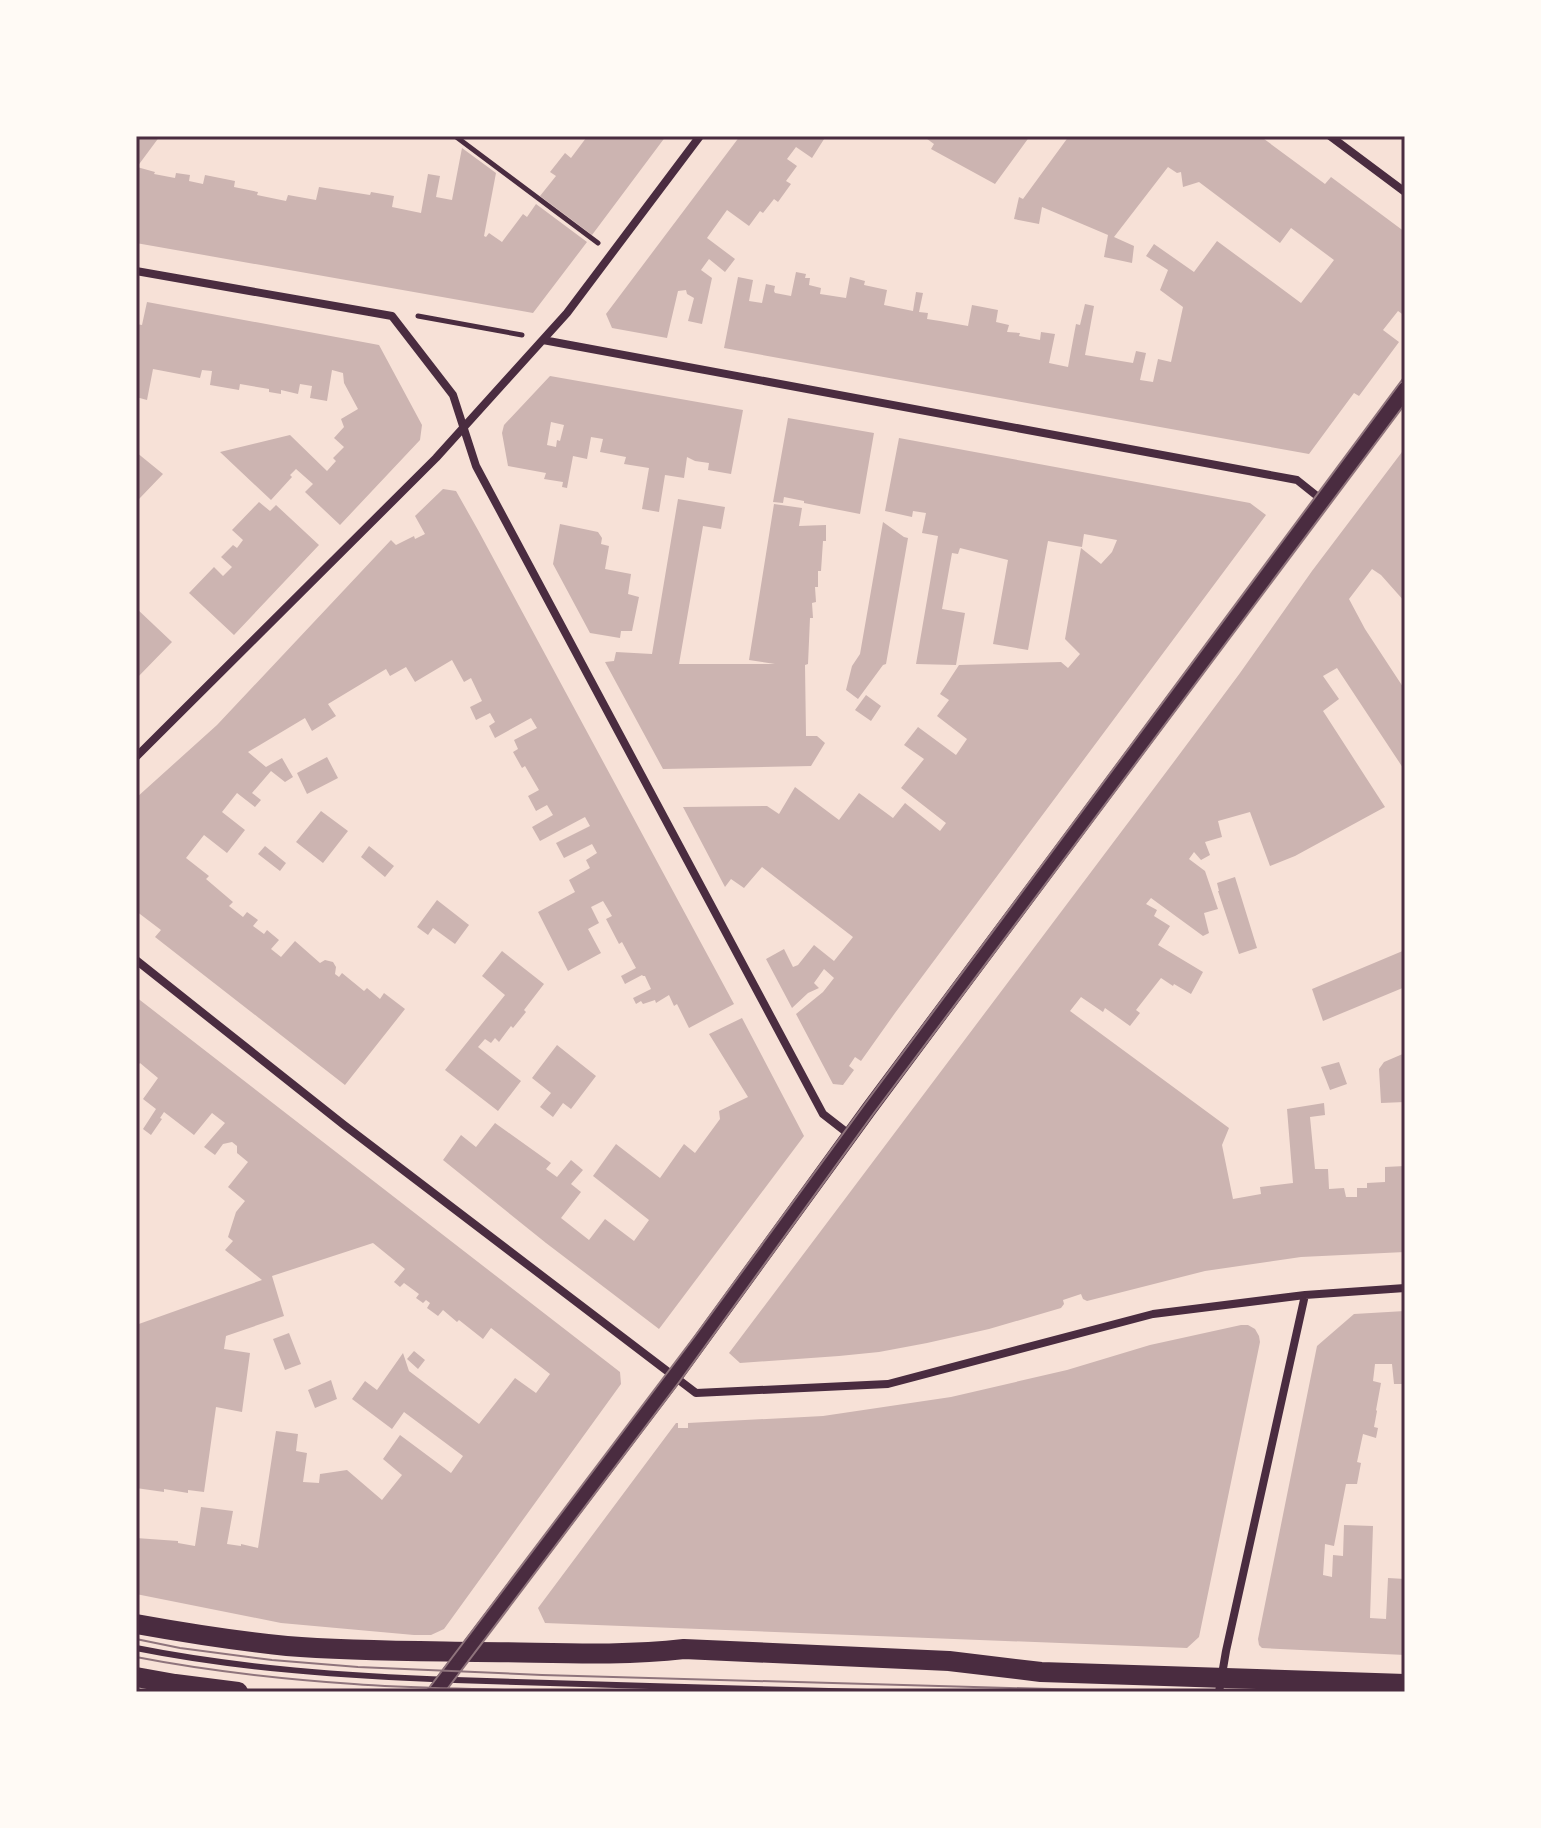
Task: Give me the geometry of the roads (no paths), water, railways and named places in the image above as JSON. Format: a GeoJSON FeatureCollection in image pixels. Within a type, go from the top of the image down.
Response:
{"type":"FeatureCollection","features":[{"type":"Feature","properties":{"kind":"main road"},"geometry":{"type":"LineString","coordinates":[[440,1686],[675,1376],[850,1135],[1405,390]]}},
{"type":"Feature","properties":{"kind":"main road"},"geometry":{"type":"LineString","coordinates":[[136,1624],[287,1646],[360,1650],[649,1653],[684,1649],[949,1661],[1041,1672],[1220,1685],[1405,1684]]}},
{"type":"Feature","properties":{"kind":"main road"},"geometry":{"type":"LineString","coordinates":[[136,1677],[238,1692]]}},
{"type":"Feature","properties":{"kind":"street"},"geometry":{"type":"LineString","coordinates":[[136,757],[464,428],[567,313],[700,136]]}},
{"type":"Feature","properties":{"kind":"street"},"geometry":{"type":"LineString","coordinates":[[1330,136],[1405,192]]}},
{"type":"Feature","properties":{"kind":"street"},"geometry":{"type":"LineString","coordinates":[[136,271],[392,316],[453,395],[476,466],[823,1114],[850,1135]]}},
{"type":"Feature","properties":{"kind":"street"},"geometry":{"type":"LineString","coordinates":[[543,340],[1297,480],[1322,500]]}},
{"type":"Feature","properties":{"kind":"street"},"geometry":{"type":"LineString","coordinates":[[136,960],[344,1125],[696,1393],[888,1384],[1153,1314],[1305,1295],[1405,1288]]}},
{"type":"Feature","properties":{"kind":"street"},"geometry":{"type":"LineString","coordinates":[[1220,1685],[1305,1295]]}},
{"type":"Feature","properties":{"kind":"lane"},"geometry":{"type":"LineString","coordinates":[[136,1648],[271,1668],[440,1686],[867,1692]]}},
{"type":"Feature","properties":{"kind":"tram line"},"geometry":{"type":"LineString","coordinates":[[426,1692],[695,1336],[1405,376]]}},
{"type":"Feature","properties":{"kind":"tram line"},"geometry":{"type":"LineString","coordinates":[[445,1692],[680,1381],[874,1113],[1405,404]]}},
{"type":"Feature","properties":{"kind":"tram line"},"geometry":{"type":"LineString","coordinates":[[136,1639],[272,1660],[358,1667],[1158,1692]]}},
{"type":"Feature","properties":{"kind":"tram line"},"geometry":{"type":"LineString","coordinates":[[136,1657],[299,1680],[544,1692]]}}]}
